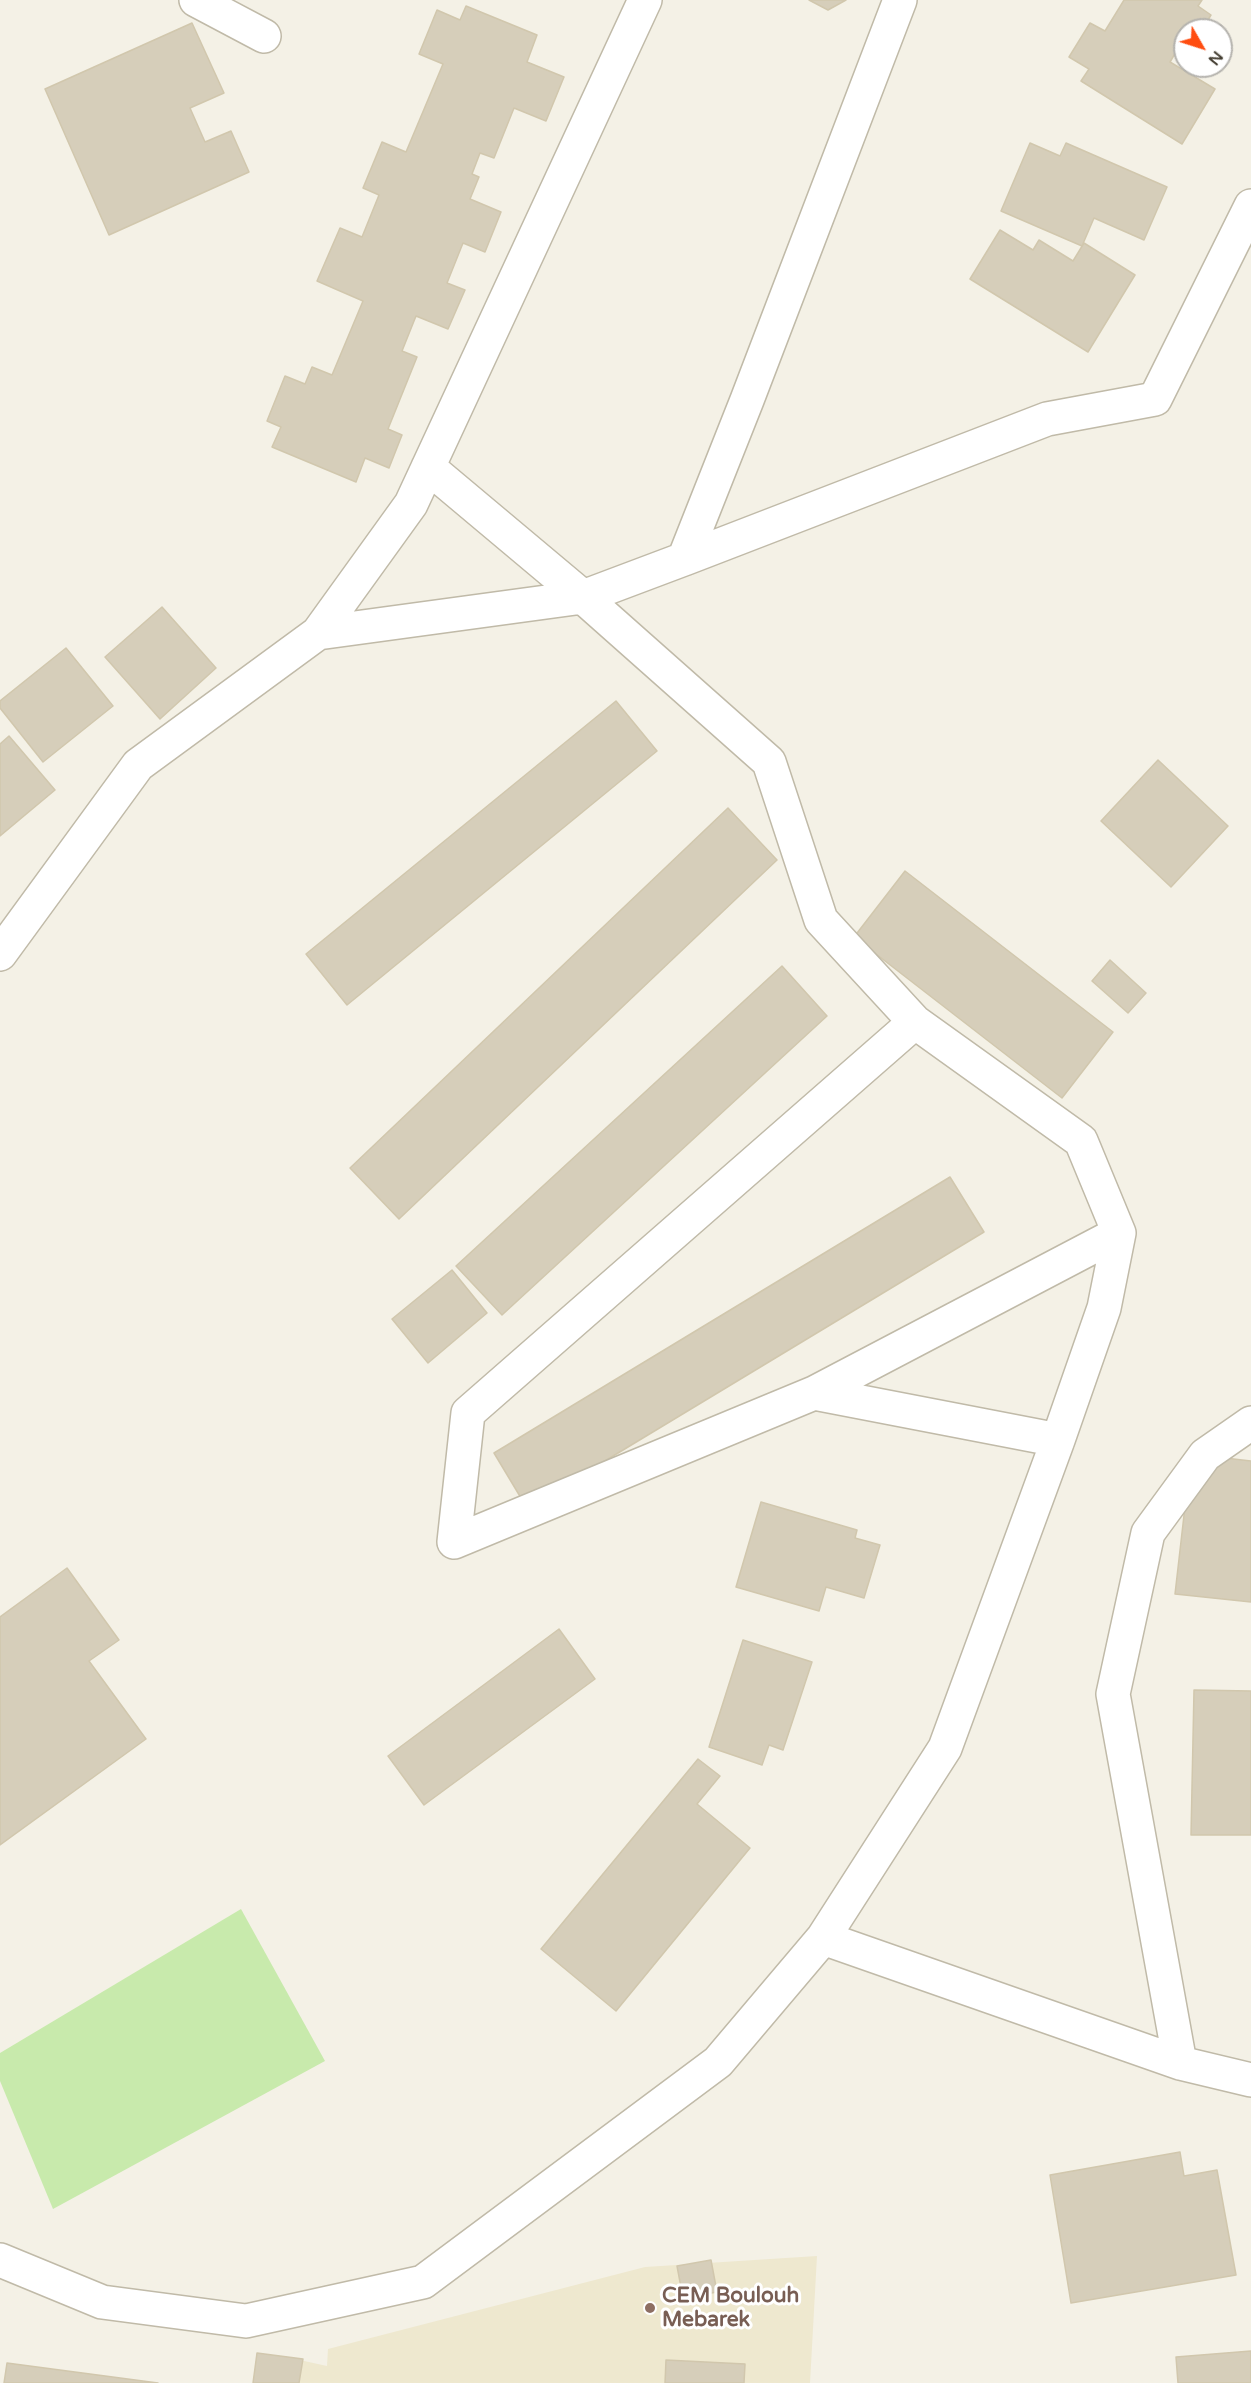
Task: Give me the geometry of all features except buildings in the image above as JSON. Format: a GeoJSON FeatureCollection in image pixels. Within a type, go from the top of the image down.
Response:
{"type":"FeatureCollection","features":[{"type":"Feature","properties":{"kind":"street"},"geometry":{"type":"LineString","coordinates":[[196,0],[264,36]]}},
{"type":"Feature","properties":{"kind":"street"},"geometry":{"type":"LineString","coordinates":[[0,954],[138,765],[318,633],[411,504],[645,0]]}},
{"type":"Feature","properties":{"kind":"street"},"geometry":{"type":"LineString","coordinates":[[684,559],[900,0]]}},
{"type":"Feature","properties":{"kind":"street"},"geometry":{"type":"LineString","coordinates":[[318,633],[583,597],[1047,419],[1155,399],[1251,206]]}},
{"type":"Feature","properties":{"kind":"street"},"geometry":{"type":"LineString","coordinates":[[0,2260],[102,2302],[246,2321],[423,2282],[718,2062],[823,1938],[945,1748],[1104,1308],[1119,1233],[1081,1141],[915,1022],[821,920],[769,762],[583,597],[428,467]]}},
{"type":"Feature","properties":{"kind":"street"},"geometry":{"type":"LineString","coordinates":[[915,1022],[468,1413],[454,1542],[814,1393],[1119,1233]]}},
{"type":"Feature","properties":{"kind":"street"},"geometry":{"type":"LineString","coordinates":[[814,1393],[1058,1440]]}},
{"type":"Feature","properties":{"kind":"street"},"geometry":{"type":"LineString","coordinates":[[1180,2063],[1113,1694],[1148,1533],[1205,1455],[1251,1423]]}},
{"type":"Feature","properties":{"kind":"street"},"geometry":{"type":"LineString","coordinates":[[823,1938],[1180,2063],[1251,2080]]}},
{"type":"Feature","properties":{"kind":"shaded area","name":"CEM Boulouh Mebarek"},"geometry":{"type":"Polygon","coordinates":[[[817,2256],[810,2383],[286,2383],[286,2357],[327,2366],[328,2349],[645,2267],[817,2256]]]}},
{"type":"Feature","properties":{"kind":"green space"},"geometry":{"type":"Polygon","coordinates":[[[241,1909],[325,2061],[53,2209],[0,2081],[0,2053],[241,1909]]]}},
{"type":"Feature","properties":{"kind":"place","name":"CEM Boulouh Mebarek"},"geometry":{"type":"Point","coordinates":[650,2308]}}]}
